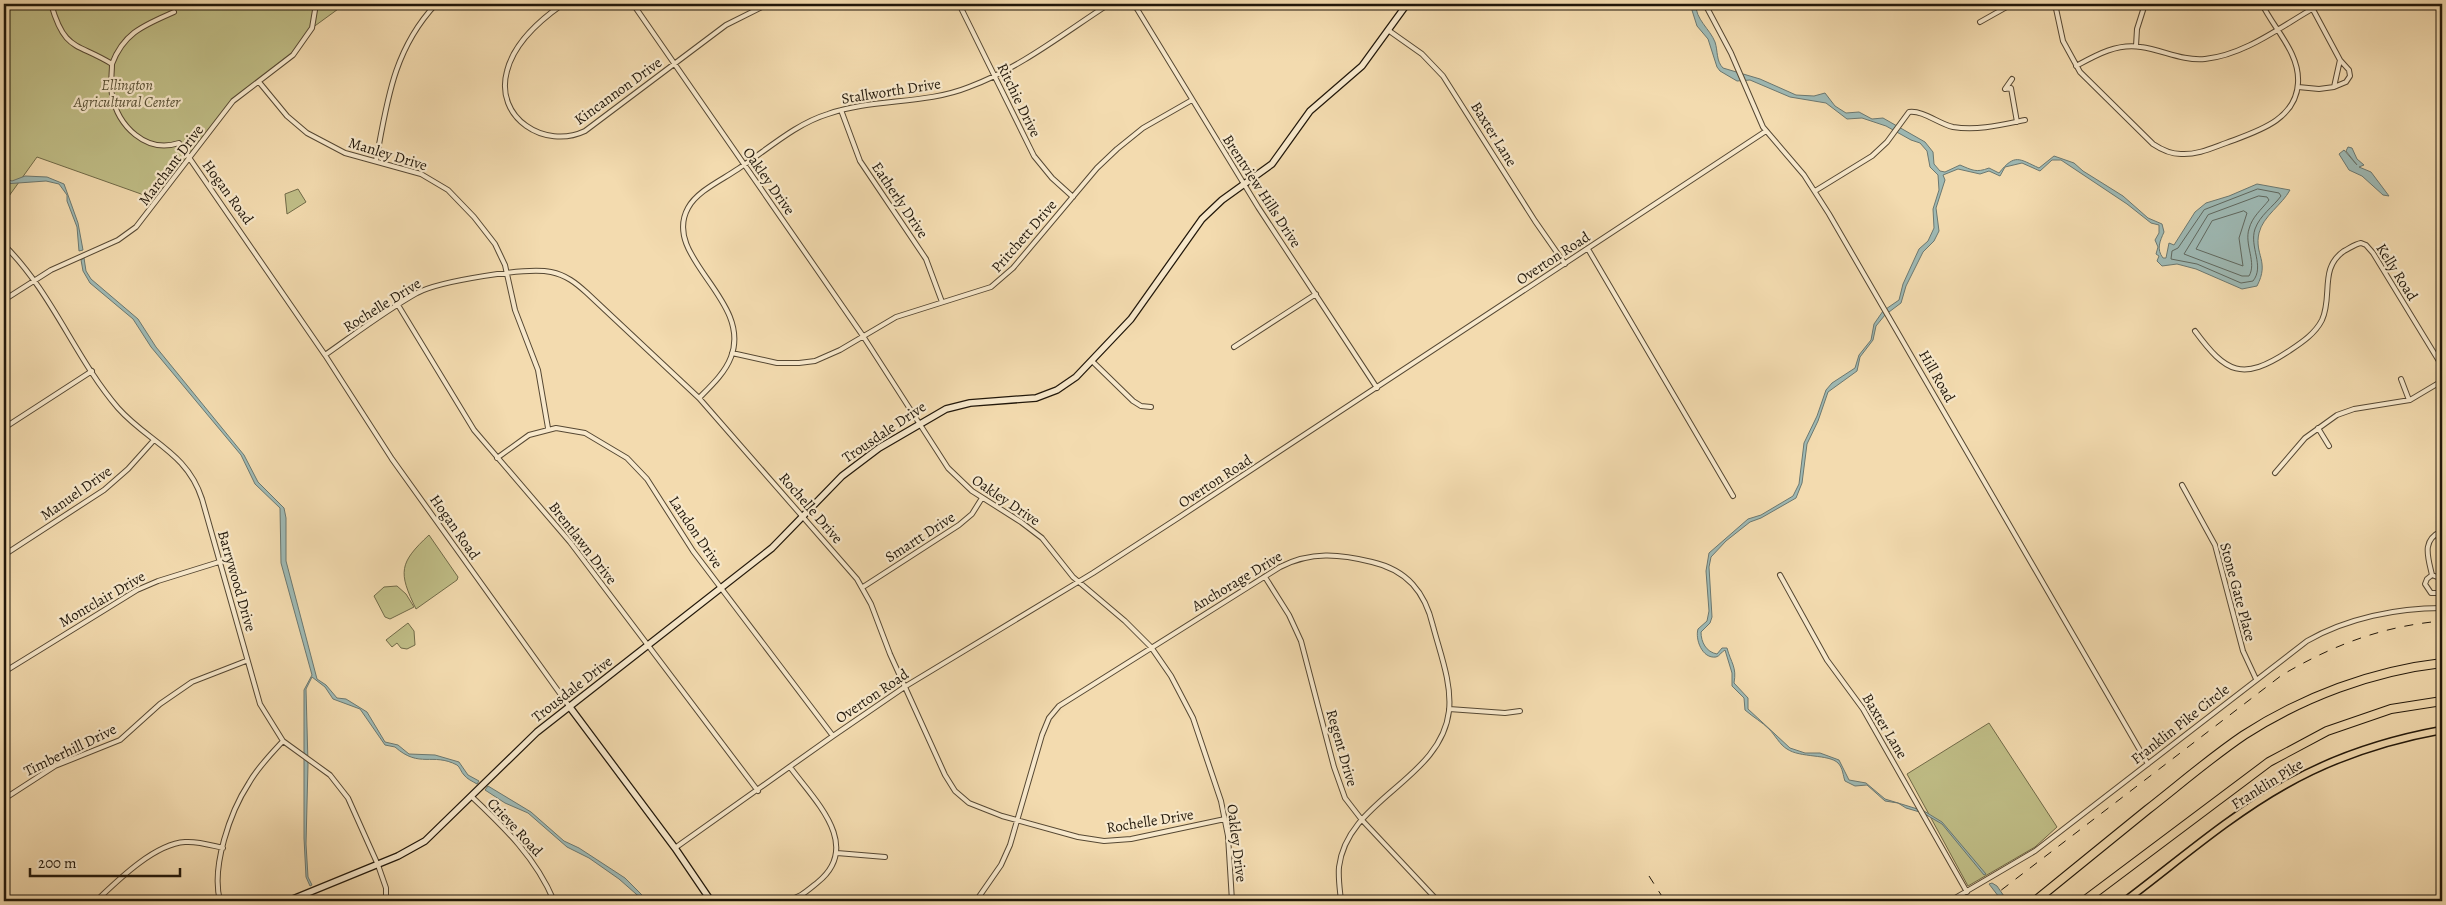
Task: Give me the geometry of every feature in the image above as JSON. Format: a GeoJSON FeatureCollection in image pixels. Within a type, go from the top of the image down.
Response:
{"type":"FeatureCollection","features":[{"type":"Feature","properties":{"kind":"highway"},"geometry":{"type":"LineString","coordinates":[[2035,901],[2208,761],[2253,730],[2300,704],[2342,687],[2394,672],[2442,663]]}},
{"type":"Feature","properties":{"kind":"highway"},"geometry":{"type":"LineString","coordinates":[[2084,901],[2269,762],[2327,731],[2391,709],[2442,701]]}},
{"type":"Feature","properties":{"kind":"main road","name":"Franklin Pike"},"geometry":{"type":"LineString","coordinates":[[2125,901],[2237,816],[2284,785],[2333,761],[2363,749],[2400,738],[2442,730]]}},
{"type":"Feature","properties":{"kind":"street"},"geometry":{"type":"LineString","coordinates":[[51,4],[60,28],[69,42],[112,64],[123,44],[134,31],[174,12]]}},
{"type":"Feature","properties":{"kind":"street","name":"Marchant Drive"},"geometry":{"type":"LineString","coordinates":[[4,300],[65,263],[114,242],[127,234],[147,215],[233,101],[286,62],[302,43],[314,24],[316,4]]}},
{"type":"Feature","properties":{"kind":"street"},"geometry":{"type":"LineString","coordinates":[[376,161],[387,104],[400,57],[417,27],[436,4]]}},
{"type":"Feature","properties":{"kind":"street","name":"Kincannon Drive"},"geometry":{"type":"LineString","coordinates":[[563,4],[528,36],[512,59],[506,74],[506,90],[510,106],[519,119],[531,130],[554,137],[578,134],[592,126],[726,25],[768,4]]}},
{"type":"Feature","properties":{"kind":"street","name":"Oakley Drive"},"geometry":{"type":"LineString","coordinates":[[633,4],[863,336],[954,476],[982,498],[1037,533],[1078,581],[1125,621],[1151,647],[1176,683],[1188,707],[1219,794],[1225,819],[1232,901]]}},
{"type":"Feature","properties":{"kind":"street","name":"Ritchie Drive"},"geometry":{"type":"LineString","coordinates":[[960,4],[1038,163],[1073,197]]}},
{"type":"Feature","properties":{"kind":"street","name":"Stallworth Drive"},"geometry":{"type":"LineString","coordinates":[[699,398],[724,370],[732,353],[734,334],[730,316],[688,247],[683,225],[687,209],[694,200],[804,125],[842,110],[932,98],[968,88],[994,76],[1042,48],[1109,4]]}},
{"type":"Feature","properties":{"kind":"street","name":"Brentview Hills Drive"},"geometry":{"type":"LineString","coordinates":[[1134,4],[1244,185],[1377,388]]}},
{"type":"Feature","properties":{"kind":"street","name":"Trousdale Drive"},"geometry":{"type":"LineString","coordinates":[[288,901],[378,865],[407,852],[425,841],[537,732],[772,548],[848,471],[879,448],[918,423],[940,411],[957,405],[1022,400],[1045,395],[1068,384],[1093,362],[1138,311],[1202,218],[1222,200],[1275,161],[1308,114],[1357,72],[1407,4]]}},
{"type":"Feature","properties":{"kind":"street","name":"Hill Road"},"geometry":{"type":"LineString","coordinates":[[1705,4],[1739,70],[1766,131],[1804,175],[1815,191],[2148,764]]}},
{"type":"Feature","properties":{"kind":"street"},"geometry":{"type":"LineString","coordinates":[[1980,22],[2012,4]]}},
{"type":"Feature","properties":{"kind":"street"},"geometry":{"type":"LineString","coordinates":[[2055,4],[2063,41],[2076,66],[2088,82],[2143,136],[2158,148],[2180,154],[2206,150],[2267,127],[2286,112],[2298,87],[2296,62],[2262,4]]}},
{"type":"Feature","properties":{"kind":"street"},"geometry":{"type":"LineString","coordinates":[[2136,46],[2137,29],[2145,4]]}},
{"type":"Feature","properties":{"kind":"street"},"geometry":{"type":"LineString","coordinates":[[2298,87],[2319,89],[2334,87],[2346,82],[2350,76],[2349,70],[2340,60],[2310,4]]}},
{"type":"Feature","properties":{"kind":"street"},"geometry":{"type":"LineString","coordinates":[[2076,66],[2108,50],[2136,46],[2184,58],[2212,58],[2238,50],[2312,9]]}},
{"type":"Feature","properties":{"kind":"street","name":"Baxter Lane"},"geometry":{"type":"LineString","coordinates":[[1388,30],[1422,54],[1439,71],[1565,264]]}},
{"type":"Feature","properties":{"kind":"street"},"geometry":{"type":"LineString","coordinates":[[2334,87],[2340,60]]}},
{"type":"Feature","properties":{"kind":"street","name":"Hogan Road"},"geometry":{"type":"LineString","coordinates":[[112,64],[111,87],[114,101],[129,130],[140,139],[154,144],[168,146],[179,143],[325,355],[392,459],[569,706],[675,848],[711,901]]}},
{"type":"Feature","properties":{"kind":"street"},"geometry":{"type":"LineString","coordinates":[[2012,79],[2005,89],[2011,88],[2017,122]]}},
{"type":"Feature","properties":{"kind":"street","name":"Manley Drive"},"geometry":{"type":"LineString","coordinates":[[259,82],[287,116],[307,133],[345,153],[415,171],[438,183],[453,194],[492,240],[503,260],[515,310],[538,370],[548,428]]}},
{"type":"Feature","properties":{"kind":"street","name":"Pritchett Drive"},"geometry":{"type":"LineString","coordinates":[[732,353],[771,362],[803,363],[828,356],[896,317],[980,292],[1000,281],[1101,164],[1129,139],[1192,100]]}},
{"type":"Feature","properties":{"kind":"street","name":"Eatherly Drive"},"geometry":{"type":"LineString","coordinates":[[842,110],[860,161],[926,259],[942,302]]}},
{"type":"Feature","properties":{"kind":"street"},"geometry":{"type":"LineString","coordinates":[[1815,191],[1872,156],[1893,133],[1905,116],[1911,112],[1947,126],[1962,128],[1983,128],[2025,120]]}},
{"type":"Feature","properties":{"kind":"street","name":"Overton Road"},"geometry":{"type":"LineString","coordinates":[[675,848],[906,686],[1078,581],[1377,388],[1766,131]]}},
{"type":"Feature","properties":{"kind":"street","name":"Kelly Road"},"geometry":{"type":"LineString","coordinates":[[2195,331],[2215,357],[2225,364],[2247,370],[2267,365],[2305,340],[2315,330],[2325,311],[2328,272],[2332,263],[2345,251],[2359,243],[2364,243],[2379,263],[2442,366]]}},
{"type":"Feature","properties":{"kind":"street","name":"Barrywood Drive"},"geometry":{"type":"LineString","coordinates":[[4,245],[34,281],[92,371],[122,412],[178,458],[193,476],[202,499],[260,704],[283,740],[334,779],[346,793],[378,865],[384,884],[386,901]]}},
{"type":"Feature","properties":{"kind":"street"},"geometry":{"type":"LineString","coordinates":[[1588,249],[1733,496]]}},
{"type":"Feature","properties":{"kind":"street","name":"Rochelle Drive"},"geometry":{"type":"LineString","coordinates":[[325,355],[398,305],[418,293],[440,284],[507,274],[548,272],[570,280],[699,398],[863,587],[945,775],[955,791],[979,809],[1078,837],[1104,841],[1131,839],[1225,819]]}},
{"type":"Feature","properties":{"kind":"street"},"geometry":{"type":"LineString","coordinates":[[1234,347],[1316,294]]}},
{"type":"Feature","properties":{"kind":"street","name":"Brentlawn Drive"},"geometry":{"type":"LineString","coordinates":[[398,305],[465,416],[497,458],[570,542],[758,791]]}},
{"type":"Feature","properties":{"kind":"street"},"geometry":{"type":"LineString","coordinates":[[1093,362],[1133,401],[1141,406],[1151,406]]}},
{"type":"Feature","properties":{"kind":"street"},"geometry":{"type":"LineString","coordinates":[[4,428],[92,371]]}},
{"type":"Feature","properties":{"kind":"street"},"geometry":{"type":"LineString","coordinates":[[2401,379],[2408,400]]}},
{"type":"Feature","properties":{"kind":"street"},"geometry":{"type":"LineString","coordinates":[[2275,473],[2300,443],[2318,428],[2349,410],[2408,400],[2442,381]]}},
{"type":"Feature","properties":{"kind":"street","name":"Landon Drive"},"geometry":{"type":"LineString","coordinates":[[497,458],[529,434],[548,428],[570,429],[585,433],[613,448],[634,464],[652,485],[680,531],[833,736]]}},
{"type":"Feature","properties":{"kind":"street"},"geometry":{"type":"LineString","coordinates":[[2318,428],[2329,446]]}},
{"type":"Feature","properties":{"kind":"street","name":"Manuel Drive"},"geometry":{"type":"LineString","coordinates":[[4,555],[104,490],[128,469],[154,440]]}},
{"type":"Feature","properties":{"kind":"street","name":"Stone Gate Place"},"geometry":{"type":"LineString","coordinates":[[2182,485],[2215,545],[2243,651],[2256,679]]}},
{"type":"Feature","properties":{"kind":"street","name":"Smartt Drive"},"geometry":{"type":"LineString","coordinates":[[863,587],[959,525],[972,514],[982,498]]}},
{"type":"Feature","properties":{"kind":"street"},"geometry":{"type":"LineString","coordinates":[[2432,575],[2427,544],[2433,536],[2442,531]]}},
{"type":"Feature","properties":{"kind":"street","name":"Anchorage Drive"},"geometry":{"type":"LineString","coordinates":[[976,901],[1003,860],[1018,820],[1040,740],[1052,713],[1068,698],[1265,577],[1296,560],[1319,555],[1363,560],[1386,566],[1402,574],[1419,589],[1428,608],[1448,684],[1449,709],[1445,727],[1435,748],[1362,820],[1348,839],[1341,857],[1339,874],[1341,901]]}},
{"type":"Feature","properties":{"kind":"street","name":"Montclair Drive"},"geometry":{"type":"LineString","coordinates":[[4,672],[136,590],[158,581],[220,562]]}},
{"type":"Feature","properties":{"kind":"street","name":"Baxter Lane"},"geometry":{"type":"LineString","coordinates":[[1780,574],[1827,660],[1863,709],[1920,813],[1967,892]]}},
{"type":"Feature","properties":{"kind":"street"},"geometry":{"type":"LineString","coordinates":[[2432,575],[2442,578]]}},
{"type":"Feature","properties":{"kind":"street"},"geometry":{"type":"LineString","coordinates":[[2432,575],[2426,580],[2427,590],[2434,594],[2442,590]]}},
{"type":"Feature","properties":{"kind":"street","name":"Regent Drive"},"geometry":{"type":"LineString","coordinates":[[1265,577],[1300,636],[1338,784],[1347,802],[1438,901]]}},
{"type":"Feature","properties":{"kind":"street","name":"Franklin Pike Circle"},"geometry":{"type":"LineString","coordinates":[[1950,901],[2035,852],[2303,643],[2330,630],[2386,613],[2442,608]]}},
{"type":"Feature","properties":{"kind":"street","name":"Timberhill Drive"},"geometry":{"type":"LineString","coordinates":[[4,798],[52,768],[120,740],[160,704],[192,682],[246,660]]}},
{"type":"Feature","properties":{"kind":"street"},"geometry":{"type":"LineString","coordinates":[[1449,709],[1505,713],[1520,711]]}},
{"type":"Feature","properties":{"kind":"street"},"geometry":{"type":"LineString","coordinates":[[220,901],[217,878],[223,848],[246,786],[283,740]]}},
{"type":"Feature","properties":{"kind":"street"},"geometry":{"type":"LineString","coordinates":[[786,900],[798,898],[823,878],[832,868],[837,853],[837,842],[831,823],[790,767]]}},
{"type":"Feature","properties":{"kind":"street","name":"Crieve Road"},"geometry":{"type":"LineString","coordinates":[[471,796],[512,836],[531,858],[553,899]]}},
{"type":"Feature","properties":{"kind":"street"},"geometry":{"type":"LineString","coordinates":[[96,901],[144,860],[166,846],[195,842],[223,848]]}},
{"type":"Feature","properties":{"kind":"street"},"geometry":{"type":"LineString","coordinates":[[837,853],[885,858]]}},
{"type":"Feature","properties":{"kind":"street"},"geometry":{"type":"LineString","coordinates":[[544,901],[553,899]]}},
{"type":"Feature","properties":{"kind":"green space","name":"Ellington Agricultural Center"},"geometry":{"type":"Polygon","coordinates":[[[4,4],[345,4],[312,28],[293,55],[240,95],[158,200],[37,157],[4,203],[4,4]]]}},
{"type":"Feature","properties":{"kind":"green space"},"geometry":{"type":"Polygon","coordinates":[[[298,189],[306,202],[287,214],[285,194],[298,189]]]}},
{"type":"Feature","properties":{"kind":"green space"},"geometry":{"type":"Polygon","coordinates":[[[429,535],[458,577],[457,580],[416,609],[406,586],[404,569],[412,553],[429,535]]]}},
{"type":"Feature","properties":{"kind":"green space"},"geometry":{"type":"Polygon","coordinates":[[[397,586],[406,594],[414,607],[390,619],[385,617],[374,596],[384,587],[397,586]]]}},
{"type":"Feature","properties":{"kind":"green space"},"geometry":{"type":"Polygon","coordinates":[[[408,623],[414,631],[415,645],[407,649],[401,648],[397,643],[392,647],[386,640],[408,623]]]}},
{"type":"Feature","properties":{"kind":"green space"},"geometry":{"type":"Polygon","coordinates":[[[1989,723],[2057,827],[2035,847],[1968,886],[1907,774],[1989,723]]]}},
{"type":"Feature","properties":{"kind":"water"},"geometry":{"type":"Polygon","coordinates":[[[1690,4],[1696,4],[1700,19],[1713,37],[1718,59],[1723,68],[1760,79],[1796,95],[1814,96],[1825,93],[1835,106],[1846,113],[1859,112],[1872,119],[1883,118],[1925,142],[1933,152],[1934,164],[1940,171],[1945,172],[1960,165],[1974,170],[1989,168],[1999,173],[2004,167],[2013,160],[2022,160],[2039,168],[2054,156],[2074,163],[2083,171],[2123,196],[2148,218],[2162,224],[2164,232],[2159,248],[2163,258],[2166,258],[2169,243],[2174,245],[2195,212],[2206,203],[2257,184],[2290,190],[2261,227],[2258,247],[2262,270],[2257,286],[2242,289],[2196,269],[2177,264],[2162,266],[2157,261],[2159,256],[2156,254],[2158,247],[2155,240],[2159,233],[2159,225],[2151,223],[2127,204],[2061,160],[2052,160],[2040,171],[2022,163],[2005,167],[2000,176],[1989,171],[1980,174],[1958,169],[1943,175],[1945,180],[1936,208],[1939,231],[1934,241],[1923,252],[1906,286],[1901,303],[1885,315],[1876,326],[1873,340],[1860,357],[1857,371],[1828,392],[1818,421],[1807,444],[1802,483],[1796,498],[1761,518],[1750,522],[1726,541],[1711,557],[1709,567],[1712,617],[1710,623],[1701,632],[1703,643],[1713,653],[1717,654],[1722,648],[1727,648],[1734,669],[1734,683],[1748,698],[1748,709],[1790,748],[1805,753],[1820,753],[1839,760],[1849,780],[1866,783],[1885,799],[1898,803],[1885,801],[1867,785],[1855,786],[1845,781],[1841,767],[1834,760],[1799,754],[1784,747],[1769,729],[1745,710],[1744,698],[1732,686],[1732,673],[1725,650],[1716,657],[1707,655],[1701,648],[1697,633],[1698,629],[1707,621],[1709,611],[1706,571],[1709,553],[1748,519],[1761,515],[1793,496],[1799,484],[1804,443],[1817,416],[1826,390],[1832,383],[1855,368],[1859,355],[1871,340],[1874,324],[1883,311],[1899,300],[1903,284],[1919,249],[1928,241],[1934,228],[1933,209],[1939,190],[1938,175],[1930,167],[1927,151],[1920,143],[1886,126],[1862,118],[1847,119],[1826,103],[1790,97],[1750,80],[1737,81],[1720,71],[1708,39],[1697,26],[1690,4]]]}},
{"type":"Feature","properties":{"kind":"water"},"geometry":{"type":"Polygon","coordinates":[[[2348,147],[2352,148],[2357,159],[2364,165],[2359,167],[2371,172],[2389,196],[2383,195],[2362,176],[2349,170],[2339,154],[2344,150],[2357,165],[2346,151],[2348,147]]]}},
{"type":"Feature","properties":{"kind":"water"},"geometry":{"type":"Polygon","coordinates":[[[25,176],[47,177],[64,184],[78,223],[83,250],[79,251],[77,227],[67,201],[67,195],[59,184],[46,181],[4,184],[4,178],[12,181],[25,176]]]}},
{"type":"Feature","properties":{"kind":"water"},"geometry":{"type":"Polygon","coordinates":[[[84,258],[86,271],[91,279],[138,319],[156,347],[244,455],[258,482],[284,508],[286,518],[286,561],[317,679],[326,685],[337,698],[346,699],[367,712],[385,742],[398,745],[409,754],[435,755],[459,762],[468,775],[479,781],[477,784],[470,780],[458,766],[448,761],[419,759],[404,754],[395,747],[385,745],[360,709],[333,699],[325,687],[312,677],[306,689],[308,764],[306,844],[308,877],[312,885],[310,886],[306,877],[304,838],[304,690],[312,675],[281,563],[280,508],[255,484],[241,455],[151,347],[133,319],[90,283],[83,271],[81,260],[84,258]]]}},
{"type":"Feature","properties":{"kind":"water"},"geometry":{"type":"Polygon","coordinates":[[[488,786],[531,812],[564,841],[579,848],[625,878],[648,901],[644,901],[619,879],[589,858],[567,847],[528,813],[505,803],[485,790],[488,786]]]}},
{"type":"Feature","properties":{"kind":"water"},"geometry":{"type":"Polygon","coordinates":[[[1898,803],[1924,811],[1942,822],[1986,874],[1984,875],[1942,824],[1923,813],[1906,808],[1898,803]]]}},
{"type":"Feature","properties":{"kind":"water"},"geometry":{"type":"Polygon","coordinates":[[[1992,883],[1997,886],[2006,899],[2002,901],[1989,884],[1992,883]]]}},
{"type":"Feature","properties":{"kind":"railway"},"geometry":{"type":"LineString","coordinates":[[1987,901],[2282,675],[2339,646],[2379,632],[2442,621]]}},
{"type":"Feature","properties":{"kind":"railway"},"geometry":{"type":"LineString","coordinates":[[1649,876],[1665,901]]}}]}
